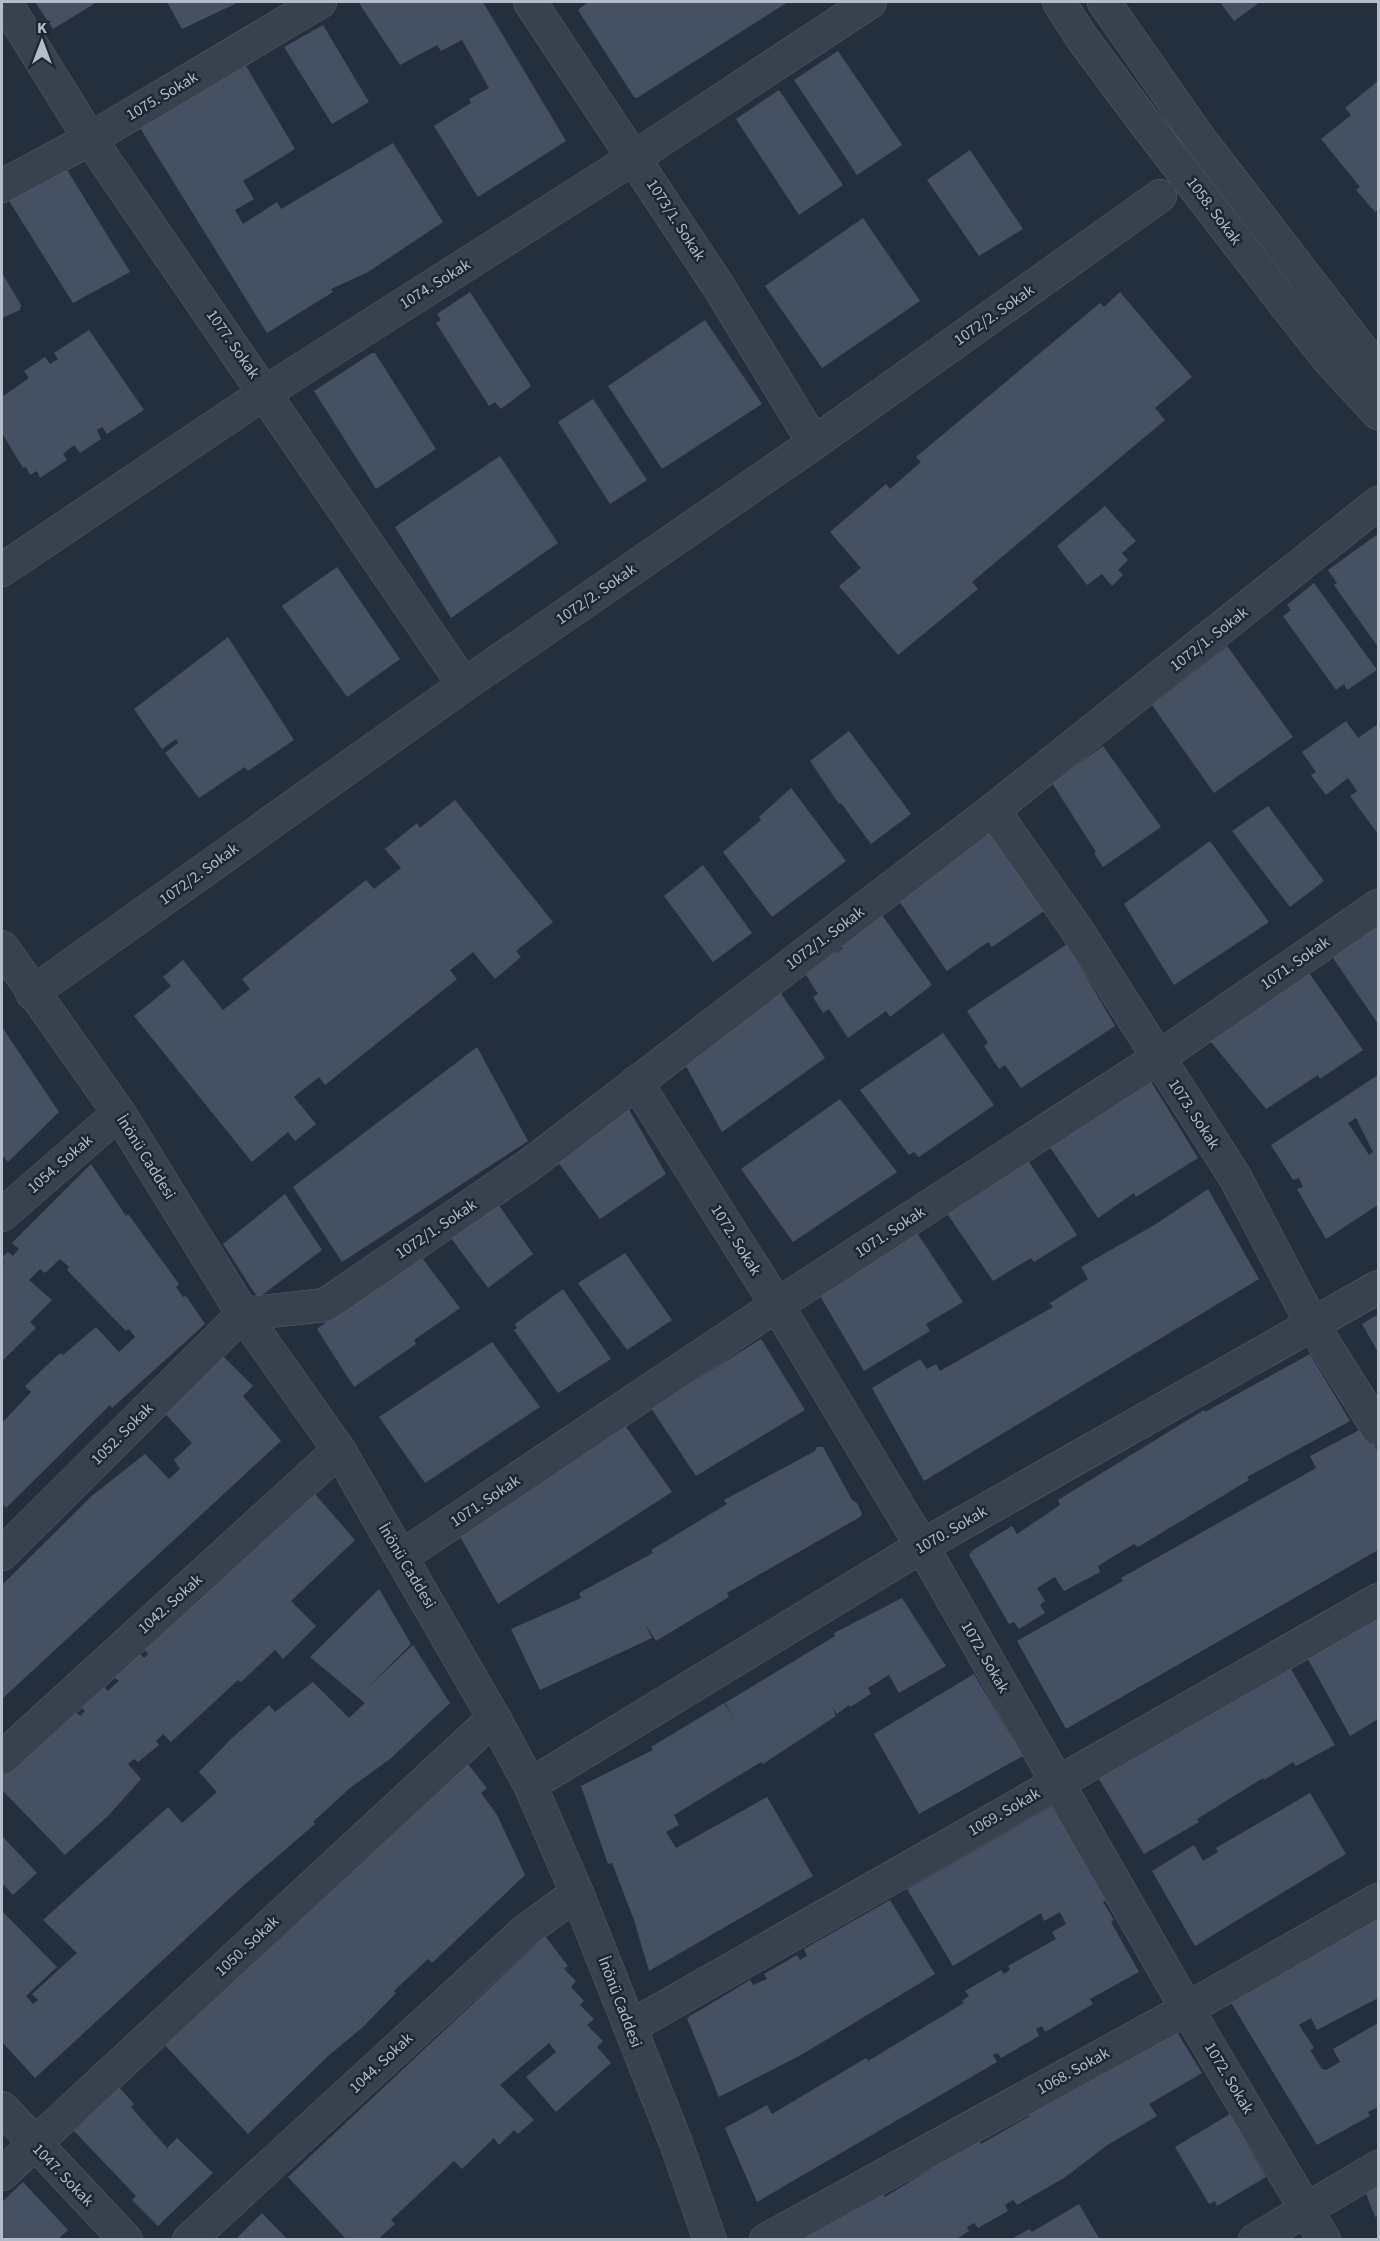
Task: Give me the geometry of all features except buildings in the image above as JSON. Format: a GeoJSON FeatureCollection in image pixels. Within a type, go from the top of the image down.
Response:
{"type":"FeatureCollection","features":[{"type":"Feature","properties":{"kind":"street","name":"1077. Sokak"},"geometry":{"type":"LineString","coordinates":[[4,2],[90,139],[266,392],[464,685]]}},
{"type":"Feature","properties":{"kind":"street","name":"1075. Sokak"},"geometry":{"type":"LineString","coordinates":[[2,186],[90,139],[320,2]]}},
{"type":"Feature","properties":{"kind":"street","name":"1073/1. Sokak"},"geometry":{"type":"LineString","coordinates":[[530,2],[635,157],[717,284],[814,443]]}},
{"type":"Feature","properties":{"kind":"street","name":"1074. Sokak"},"geometry":{"type":"LineString","coordinates":[[2,570],[266,392],[635,157],[870,2]]}},
{"type":"Feature","properties":{"kind":"street","name":"1058. Sokak"},"geometry":{"type":"LineString","coordinates":[[1059,2],[1082,38],[1329,360],[1378,413]]}},
{"type":"Feature","properties":{"kind":"street","name":"1058. Sokak"},"geometry":{"type":"LineString","coordinates":[[1104,2],[1212,154],[1378,371]]}},
{"type":"Feature","properties":{"kind":"street"},"geometry":{"type":"LineString","coordinates":[[1188,176],[1212,154]]}},
{"type":"Feature","properties":{"kind":"street","name":"1072/2. Sokak"},"geometry":{"type":"LineString","coordinates":[[32,993],[464,685],[814,443],[1160,196]]}},
{"type":"Feature","properties":{"kind":"street","name":"1072/1. Sokak"},"geometry":{"type":"LineString","coordinates":[[243,1314],[325,1305],[528,1166],[993,810],[1378,503]]}},
{"type":"Feature","properties":{"kind":"street","name":"1073. Sokak"},"geometry":{"type":"LineString","coordinates":[[993,810],[1075,927],[1235,1177],[1312,1324],[1378,1429]]}},
{"type":"Feature","properties":{"kind":"street","name":"1071. Sokak"},"geometry":{"type":"LineString","coordinates":[[401,1557],[777,1305],[1158,1058],[1378,906]]}},
{"type":"Feature","properties":{"kind":"street","name":"İnönü Caddesi"},"geometry":{"type":"LineString","coordinates":[[2,947],[32,993],[119,1113],[243,1314],[339,1450],[494,1718],[530,1785],[577,1893],[710,2240]]}},
{"type":"Feature","properties":{"kind":"street","name":"1072. Sokak"},"geometry":{"type":"LineString","coordinates":[[636,1082],[777,1305],[922,1546],[1187,2009],[1324,2240]]}},
{"type":"Feature","properties":{"kind":"street","name":"1054. Sokak"},"geometry":{"type":"LineString","coordinates":[[2,1215],[119,1113]]}},
{"type":"Feature","properties":{"kind":"street","name":"1070. Sokak"},"geometry":{"type":"LineString","coordinates":[[530,1785],[922,1546],[1378,1287]]}},
{"type":"Feature","properties":{"kind":"street","name":"1052. Sokak"},"geometry":{"type":"LineString","coordinates":[[2,1554],[243,1314]]}},
{"type":"Feature","properties":{"kind":"street","name":"1042. Sokak"},"geometry":{"type":"LineString","coordinates":[[2,1758],[339,1450]]}},
{"type":"Feature","properties":{"kind":"street","name":"1069. Sokak"},"geometry":{"type":"LineString","coordinates":[[630,2027],[1378,1600]]}},
{"type":"Feature","properties":{"kind":"street","name":"1050. Sokak"},"geometry":{"type":"LineString","coordinates":[[2,2174],[494,1718]]}},
{"type":"Feature","properties":{"kind":"street","name":"1044. Sokak"},"geometry":{"type":"LineString","coordinates":[[189,2240],[524,1932],[577,1893]]}},
{"type":"Feature","properties":{"kind":"street","name":"1068. Sokak"},"geometry":{"type":"LineString","coordinates":[[766,2240],[1187,2009],[1378,1900]]}},
{"type":"Feature","properties":{"kind":"street","name":"1047. Sokak"},"geometry":{"type":"LineString","coordinates":[[2,2108],[33,2144],[126,2240]]}},
{"type":"Feature","properties":{"kind":"street"},"geometry":{"type":"LineString","coordinates":[[1255,2240],[1378,2167]]}}]}
